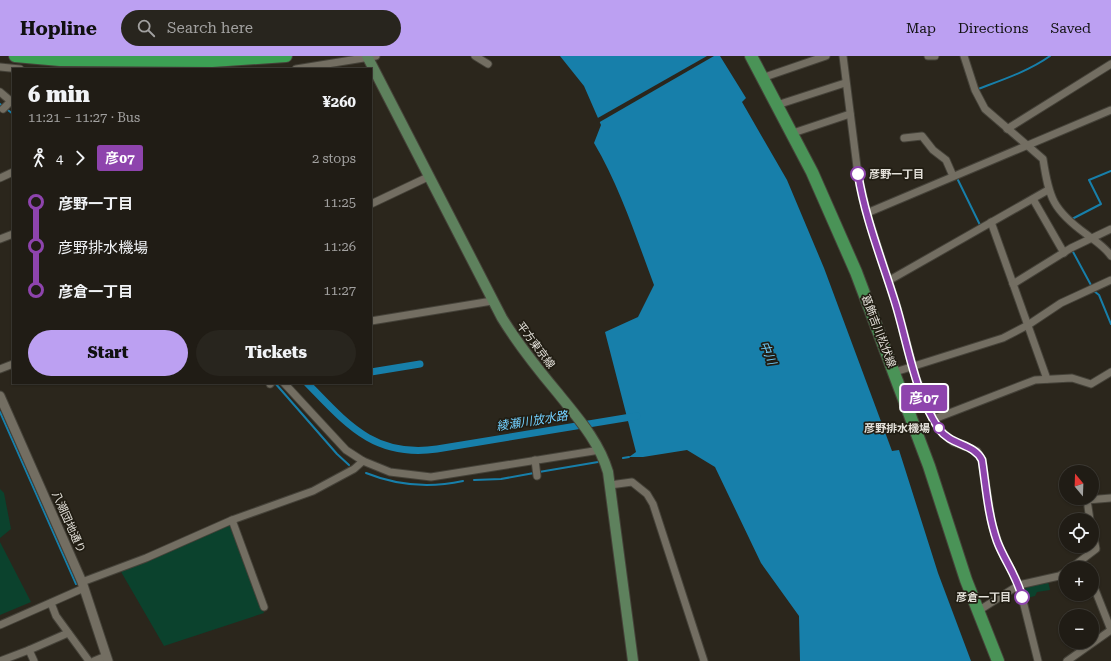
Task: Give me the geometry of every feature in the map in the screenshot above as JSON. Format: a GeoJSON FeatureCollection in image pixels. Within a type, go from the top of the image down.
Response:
{"type":"FeatureCollection","features":[{"type":"Feature","properties":{"kind":"highway"},"geometry":{"type":"LineString","coordinates":[[15,56],[60,60],[150,61],[255,60],[286,56]]}},
{"type":"Feature","properties":{"kind":"highway"},"geometry":{"type":"LineString","coordinates":[[99,56],[150,61]]}},
{"type":"Feature","properties":{"kind":"main road","name":"平方東京線"},"geometry":{"type":"LineString","coordinates":[[370,57],[428,177],[492,301],[511,333],[574,413],[600,450],[608,472],[633,661]]}},
{"type":"Feature","properties":{"kind":"main road","name":"葛飾吉川松伏線"},"geometry":{"type":"LineString","coordinates":[[755,58],[762,78],[793,133],[838,228],[895,372],[929,466],[966,580],[998,661]]}},
{"type":"Feature","properties":{"kind":"street"},"geometry":{"type":"LineString","coordinates":[[475,56],[488,64],[483,56]]}},
{"type":"Feature","properties":{"kind":"street"},"geometry":{"type":"LineString","coordinates":[[762,78],[826,56]]}},
{"type":"Feature","properties":{"kind":"street"},"geometry":{"type":"LineString","coordinates":[[843,56],[858,175],[867,213],[912,366],[939,429],[949,439],[977,451],[980,454],[992,524],[1000,548],[1019,585],[1038,661]]}},
{"type":"Feature","properties":{"kind":"street"},"geometry":{"type":"LineString","coordinates":[[928,56],[935,56]]}},
{"type":"Feature","properties":{"kind":"street"},"geometry":{"type":"LineString","coordinates":[[964,56],[975,90],[985,109],[1043,159],[1048,190],[1054,204],[1067,221],[1106,248],[1111,256]]}},
{"type":"Feature","properties":{"kind":"street"},"geometry":{"type":"LineString","coordinates":[[302,68],[370,57]]}},
{"type":"Feature","properties":{"kind":"street"},"geometry":{"type":"LineString","coordinates":[[1008,129],[1111,64]]}},
{"type":"Feature","properties":{"kind":"street"},"geometry":{"type":"LineString","coordinates":[[0,67],[12,68]]}},
{"type":"Feature","properties":{"kind":"street"},"geometry":{"type":"LineString","coordinates":[[777,105],[846,83]]}},
{"type":"Feature","properties":{"kind":"street"},"geometry":{"type":"LineString","coordinates":[[0,92],[8,105]]}},
{"type":"Feature","properties":{"kind":"street"},"geometry":{"type":"LineString","coordinates":[[867,213],[1111,110]]}},
{"type":"Feature","properties":{"kind":"street"},"geometry":{"type":"LineString","coordinates":[[793,133],[850,114]]}},
{"type":"Feature","properties":{"kind":"street"},"geometry":{"type":"LineString","coordinates":[[904,138],[922,136],[933,150],[946,160],[953,176]]}},
{"type":"Feature","properties":{"kind":"street"},"geometry":{"type":"LineString","coordinates":[[0,178],[12,172]]}},
{"type":"Feature","properties":{"kind":"street"},"geometry":{"type":"LineString","coordinates":[[372,204],[428,177]]}},
{"type":"Feature","properties":{"kind":"street"},"geometry":{"type":"LineString","coordinates":[[888,281],[1048,190]]}},
{"type":"Feature","properties":{"kind":"street"},"geometry":{"type":"LineString","coordinates":[[1033,199],[1064,253]]}},
{"type":"Feature","properties":{"kind":"street"},"geometry":{"type":"LineString","coordinates":[[991,222],[1047,379]]}},
{"type":"Feature","properties":{"kind":"street"},"geometry":{"type":"LineString","coordinates":[[1014,284],[1064,253],[1111,229]]}},
{"type":"Feature","properties":{"kind":"street"},"geometry":{"type":"LineString","coordinates":[[0,239],[12,234]]}},
{"type":"Feature","properties":{"kind":"street"},"geometry":{"type":"LineString","coordinates":[[895,372],[1003,338],[1028,325],[1061,304],[1111,280]]}},
{"type":"Feature","properties":{"kind":"street"},"geometry":{"type":"LineString","coordinates":[[372,321],[492,301]]}},
{"type":"Feature","properties":{"kind":"street"},"geometry":{"type":"LineString","coordinates":[[0,369],[12,364]]}},
{"type":"Feature","properties":{"kind":"street"},"geometry":{"type":"LineString","coordinates":[[934,419],[1035,380],[1072,378],[1091,384],[1111,372]]}},
{"type":"Feature","properties":{"kind":"street"},"geometry":{"type":"LineString","coordinates":[[285,384],[338,443],[363,461],[390,472],[430,477],[600,450]]}},
{"type":"Feature","properties":{"kind":"street","name":"八潮団地通り"},"geometry":{"type":"LineString","coordinates":[[0,396],[83,585],[107,658]]}},
{"type":"Feature","properties":{"kind":"street"},"geometry":{"type":"LineString","coordinates":[[535,460],[537,476]]}},
{"type":"Feature","properties":{"kind":"street"},"geometry":{"type":"LineString","coordinates":[[0,625],[51,603],[83,585],[232,520],[313,491],[354,469],[363,461]]}},
{"type":"Feature","properties":{"kind":"street"},"geometry":{"type":"LineString","coordinates":[[610,485],[632,482],[641,488],[653,504],[704,661]]}},
{"type":"Feature","properties":{"kind":"street"},"geometry":{"type":"LineString","coordinates":[[1089,513],[1087,500],[1111,498]]}},
{"type":"Feature","properties":{"kind":"street"},"geometry":{"type":"LineString","coordinates":[[232,520],[264,607]]}},
{"type":"Feature","properties":{"kind":"street"},"geometry":{"type":"LineString","coordinates":[[1083,561],[1092,553]]}},
{"type":"Feature","properties":{"kind":"street"},"geometry":{"type":"LineString","coordinates":[[978,611],[1019,585],[1059,576]]}},
{"type":"Feature","properties":{"kind":"street"},"geometry":{"type":"LineString","coordinates":[[1067,661],[1111,630],[1099,600]]}},
{"type":"Feature","properties":{"kind":"street"},"geometry":{"type":"LineString","coordinates":[[51,603],[56,616],[89,661]]}},
{"type":"Feature","properties":{"kind":"street"},"geometry":{"type":"LineString","coordinates":[[0,661],[68,633]]}},
{"type":"Feature","properties":{"kind":"street"},"geometry":{"type":"LineString","coordinates":[[29,650],[34,661]]}},
{"type":"Feature","properties":{"kind":"street"},"geometry":{"type":"LineString","coordinates":[[94,661],[107,658]]}},
{"type":"Feature","properties":{"kind":"green space"},"geometry":{"type":"Polygon","coordinates":[[[0,489],[4,493],[11,529],[0,538],[0,489]]]}},
{"type":"Feature","properties":{"kind":"green space"},"geometry":{"type":"Polygon","coordinates":[[[231,521],[264,613],[164,646],[120,570],[231,521]]]}},
{"type":"Feature","properties":{"kind":"green space"},"geometry":{"type":"Polygon","coordinates":[[[0,542],[31,602],[0,615],[0,542]]]}},
{"type":"Feature","properties":{"kind":"green space"},"geometry":{"type":"Polygon","coordinates":[[[1048,581],[1050,590],[1037,592],[1035,596],[1027,598],[1025,586],[1048,581]]]}},
{"type":"Feature","properties":{"kind":"water","name":"中川"},"geometry":{"type":"Polygon","coordinates":[[[560,56],[720,56],[746,98],[742,102],[787,180],[824,268],[892,451],[899,450],[938,573],[971,661],[800,661],[799,616],[761,563],[715,467],[687,450],[643,457],[629,457],[636,452],[605,332],[638,317],[654,285],[620,195],[594,143],[601,125],[584,86],[560,56]]]}},
{"type":"Feature","properties":{"kind":"pier"},"geometry":{"type":"Polygon","coordinates":[[[707,56],[714,56],[598,123],[596,119],[707,56]]]}},
{"type":"Feature","properties":{"kind":"waterway"},"geometry":{"type":"LineString","coordinates":[[978,89],[1024,71],[1050,56]]}},
{"type":"Feature","properties":{"kind":"waterway"},"geometry":{"type":"LineString","coordinates":[[0,104],[12,113]]}},
{"type":"Feature","properties":{"kind":"waterway"},"geometry":{"type":"LineString","coordinates":[[1073,220],[1072,219],[1101,204],[1089,180],[1111,171]]}},
{"type":"Feature","properties":{"kind":"waterway"},"geometry":{"type":"LineString","coordinates":[[957,178],[980,225]]}},
{"type":"Feature","properties":{"kind":"waterway"},"geometry":{"type":"LineString","coordinates":[[1072,250],[1092,287]]}},
{"type":"Feature","properties":{"kind":"waterway"},"geometry":{"type":"LineString","coordinates":[[1094,291],[1099,295],[1111,324]]}},
{"type":"Feature","properties":{"kind":"waterway","name":"綾瀬川放水路"},"geometry":{"type":"LineString","coordinates":[[372,372],[420,364]]}},
{"type":"Feature","properties":{"kind":"waterway"},"geometry":{"type":"LineString","coordinates":[[276,384],[337,454],[349,465]]}},
{"type":"Feature","properties":{"kind":"waterway","name":"綾瀬川放水路"},"geometry":{"type":"LineString","coordinates":[[308,384],[335,412],[363,435],[379,443],[396,448],[415,450],[437,449],[637,416]]}},
{"type":"Feature","properties":{"kind":"waterway"},"geometry":{"type":"LineString","coordinates":[[0,412],[76,584]]}},
{"type":"Feature","properties":{"kind":"waterway"},"geometry":{"type":"LineString","coordinates":[[623,458],[629,457]]}},
{"type":"Feature","properties":{"kind":"waterway"},"geometry":{"type":"LineString","coordinates":[[539,472],[598,462]]}},
{"type":"Feature","properties":{"kind":"waterway"},"geometry":{"type":"LineString","coordinates":[[366,473],[390,481],[426,485],[438,485],[463,481]]}},
{"type":"Feature","properties":{"kind":"waterway"},"geometry":{"type":"LineString","coordinates":[[474,480],[501,479],[534,473]]}},
{"type":"Feature","properties":{"kind":"bus line","name":"彦07"},"geometry":{"type":"LineString","coordinates":[[858,174],[868,217],[897,308],[916,378],[939,429],[953,442],[972,448],[980,454],[992,524],[1000,548],[1019,585],[1022,597]]}},
{"type":"Feature","properties":{"kind":"place","name":"彦野一丁目"},"geometry":{"type":"Point","coordinates":[858,174]}},
{"type":"Feature","properties":{"kind":"place","name":"彦野排水機場"},"geometry":{"type":"Point","coordinates":[939,428]}},
{"type":"Feature","properties":{"kind":"place","name":"彦倉一丁目"},"geometry":{"type":"Point","coordinates":[1022,597]}}]}
